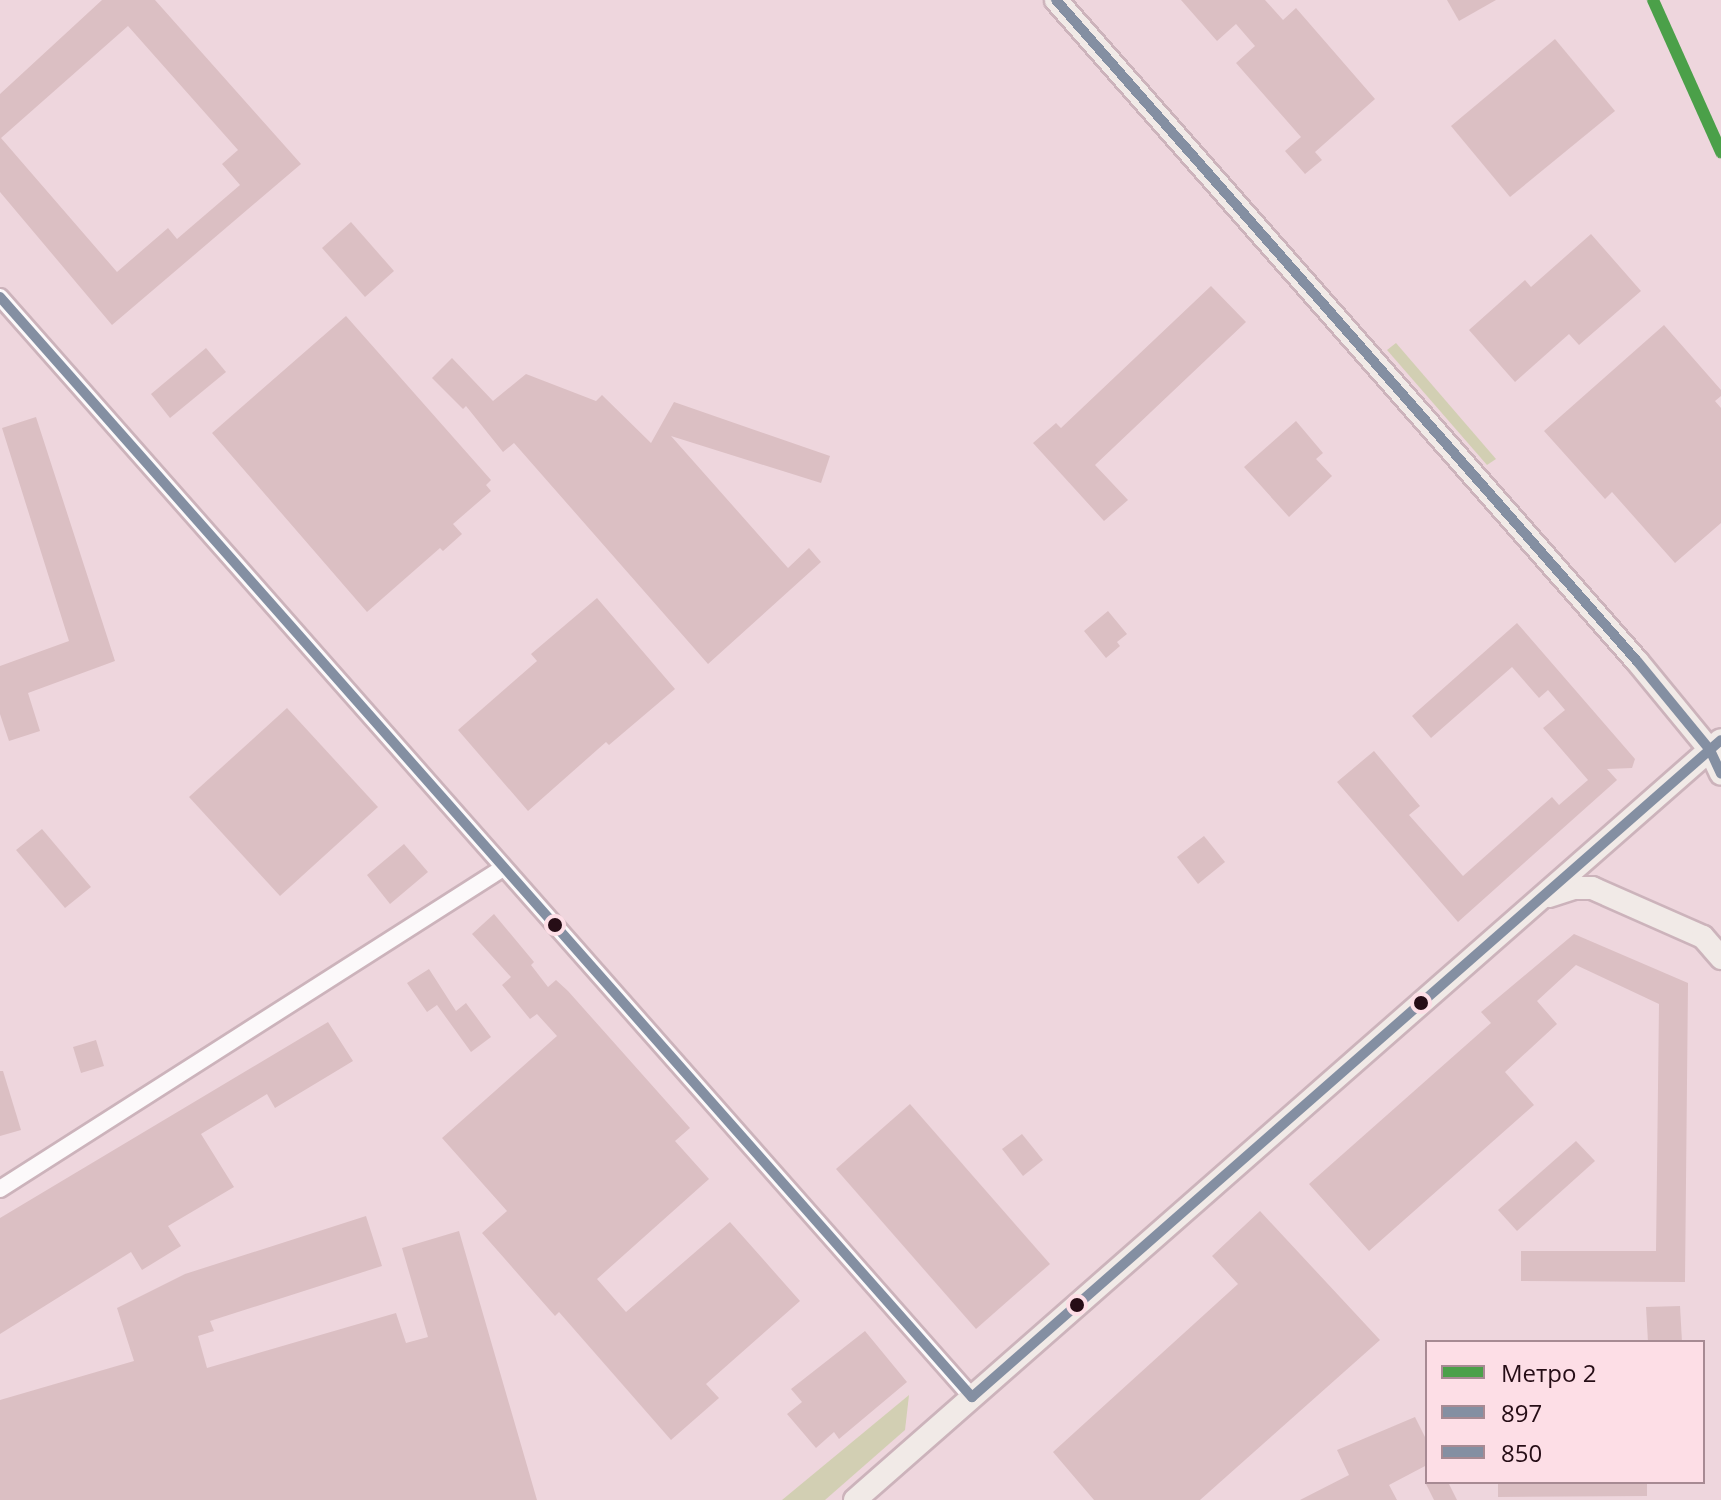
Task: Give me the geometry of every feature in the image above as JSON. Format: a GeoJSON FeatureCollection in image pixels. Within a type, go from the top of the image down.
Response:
{"type":"FeatureCollection","features":[{"type":"Feature","properties":{"kind":"street"},"geometry":{"type":"LineString","coordinates":[[1056,0],[1637,661],[1715,745],[1721,774]]}},
{"type":"Feature","properties":{"kind":"street"},"geometry":{"type":"LineString","coordinates":[[0,297],[972,1397]]}},
{"type":"Feature","properties":{"kind":"street"},"geometry":{"type":"LineString","coordinates":[[855,1500],[1541,901],[1715,745]]}},
{"type":"Feature","properties":{"kind":"street"},"geometry":{"type":"LineString","coordinates":[[0,1189],[503,868]]}},
{"type":"Feature","properties":{"kind":"street"},"geometry":{"type":"LineString","coordinates":[[1541,901],[1557,892],[1592,888],[1703,937],[1721,958]]}},
{"type":"Feature","properties":{"kind":"shaded area"},"geometry":{"type":"Polygon","coordinates":[[[1396,343],[1496,459],[1487,465],[1387,350],[1396,343]]]}},
{"type":"Feature","properties":{"kind":"shaded area"},"geometry":{"type":"Polygon","coordinates":[[[909,1395],[905,1430],[825,1500],[782,1500],[909,1395]]]}},
{"type":"Feature","properties":{"kind":"building"},"geometry":{"type":"Polygon","coordinates":[[[102,0],[155,0],[301,164],[112,325],[0,192],[0,94],[102,0]],[[128,26],[1,138],[117,272],[168,228],[177,239],[240,185],[222,164],[238,150],[128,26]]]}},
{"type":"Feature","properties":{"kind":"building"},"geometry":{"type":"Polygon","coordinates":[[[1181,0],[1265,0],[1283,20],[1296,8],[1375,99],[1315,152],[1322,160],[1305,174],[1285,151],[1301,137],[1236,63],[1255,46],[1236,24],[1217,41],[1181,0]]]}},
{"type":"Feature","properties":{"kind":"building"},"geometry":{"type":"Polygon","coordinates":[[[1447,0],[1496,0],[1459,21],[1447,0]]]}},
{"type":"Feature","properties":{"kind":"building"},"geometry":{"type":"Polygon","coordinates":[[[1555,39],[1615,111],[1510,197],[1451,126],[1555,39]]]}},
{"type":"Feature","properties":{"kind":"building"},"geometry":{"type":"Polygon","coordinates":[[[351,222],[394,271],[365,297],[322,248],[351,222]]]}},
{"type":"Feature","properties":{"kind":"building"},"geometry":{"type":"Polygon","coordinates":[[[1591,234],[1641,291],[1579,345],[1569,334],[1515,382],[1469,330],[1525,280],[1531,287],[1591,234]]]}},
{"type":"Feature","properties":{"kind":"building"},"geometry":{"type":"Polygon","coordinates":[[[1211,286],[1246,322],[1095,465],[1128,500],[1104,521],[1033,443],[1056,423],[1061,428],[1211,286]]]}},
{"type":"Feature","properties":{"kind":"building"},"geometry":{"type":"Polygon","coordinates":[[[346,316],[491,480],[486,485],[491,491],[453,524],[462,534],[443,551],[440,548],[367,612],[212,433],[346,316]]]}},
{"type":"Feature","properties":{"kind":"building"},"geometry":{"type":"Polygon","coordinates":[[[1664,325],[1721,390],[1721,396],[1715,401],[1721,408],[1721,523],[1675,563],[1612,492],[1605,499],[1544,431],[1664,325]]]}},
{"type":"Feature","properties":{"kind":"building"},"geometry":{"type":"Polygon","coordinates":[[[206,348],[226,372],[170,418],[151,394],[206,348]]]}},
{"type":"Feature","properties":{"kind":"building"},"geometry":{"type":"Polygon","coordinates":[[[452,358],[493,401],[526,374],[596,401],[602,395],[651,443],[674,402],[830,456],[821,483],[671,436],[788,568],[809,548],[821,562],[708,664],[514,443],[503,452],[466,406],[463,409],[432,378],[452,358]]]}},
{"type":"Feature","properties":{"kind":"building"},"geometry":{"type":"Polygon","coordinates":[[[36,417],[115,661],[28,693],[40,731],[9,741],[0,714],[0,666],[69,641],[2,428],[36,417]]]}},
{"type":"Feature","properties":{"kind":"building"},"geometry":{"type":"Polygon","coordinates":[[[1296,421],[1323,453],[1316,459],[1332,476],[1289,517],[1244,467],[1296,421]]]}},
{"type":"Feature","properties":{"kind":"building"},"geometry":{"type":"Polygon","coordinates":[[[597,598],[675,689],[609,745],[606,742],[528,811],[458,730],[537,661],[531,654],[597,598]]]}},
{"type":"Feature","properties":{"kind":"building"},"geometry":{"type":"Polygon","coordinates":[[[1108,611],[1127,634],[1117,642],[1120,646],[1106,658],[1084,631],[1108,611]]]}},
{"type":"Feature","properties":{"kind":"building"},"geometry":{"type":"Polygon","coordinates":[[[1517,623],[1635,759],[1632,768],[1607,769],[1617,780],[1458,922],[1337,782],[1374,751],[1420,806],[1409,815],[1463,876],[1552,797],[1559,805],[1588,780],[1543,728],[1565,710],[1548,690],[1539,698],[1512,667],[1431,738],[1412,716],[1517,623]]]}},
{"type":"Feature","properties":{"kind":"building"},"geometry":{"type":"Polygon","coordinates":[[[287,708],[378,807],[280,896],[189,797],[287,708]]]}},
{"type":"Feature","properties":{"kind":"building"},"geometry":{"type":"Polygon","coordinates":[[[42,829],[91,887],[65,908],[16,850],[42,829]]]}},
{"type":"Feature","properties":{"kind":"building"},"geometry":{"type":"Polygon","coordinates":[[[1204,836],[1225,862],[1198,884],[1177,857],[1204,836]]]}},
{"type":"Feature","properties":{"kind":"building"},"geometry":{"type":"Polygon","coordinates":[[[404,844],[428,872],[390,904],[367,875],[404,844]]]}},
{"type":"Feature","properties":{"kind":"building"},"geometry":{"type":"Polygon","coordinates":[[[494,914],[534,962],[531,965],[548,987],[556,980],[568,991],[690,1128],[675,1141],[709,1179],[597,1279],[626,1312],[730,1222],[800,1301],[706,1384],[719,1398],[671,1440],[559,1312],[555,1316],[482,1233],[507,1211],[442,1138],[557,1036],[537,1014],[530,1019],[502,985],[511,977],[472,934],[494,914]]]}},
{"type":"Feature","properties":{"kind":"building"},"geometry":{"type":"Polygon","coordinates":[[[1574,934],[1688,983],[1685,1282],[1521,1281],[1521,1251],[1656,1251],[1659,1004],[1576,965],[1537,1001],[1557,1024],[1505,1072],[1534,1105],[1369,1251],[1309,1184],[1491,1023],[1481,1012],[1574,934]]]}},
{"type":"Feature","properties":{"kind":"building"},"geometry":{"type":"Polygon","coordinates":[[[429,969],[456,1011],[466,1003],[491,1037],[471,1052],[437,1005],[427,1012],[407,983],[429,969]]]}},
{"type":"Feature","properties":{"kind":"building"},"geometry":{"type":"Polygon","coordinates":[[[328,1022],[353,1061],[275,1108],[267,1094],[201,1134],[234,1187],[168,1226],[181,1246],[142,1270],[131,1252],[0,1334],[0,1218],[328,1022]]]}},
{"type":"Feature","properties":{"kind":"building"},"geometry":{"type":"Polygon","coordinates":[[[96,1040],[104,1066],[81,1073],[73,1047],[96,1040]]]}},
{"type":"Feature","properties":{"kind":"building"},"geometry":{"type":"Polygon","coordinates":[[[0,1071],[3,1071],[21,1130],[0,1136],[0,1071]]]}},
{"type":"Feature","properties":{"kind":"building"},"geometry":{"type":"Polygon","coordinates":[[[910,1104],[1050,1264],[976,1329],[836,1169],[910,1104]]]}},
{"type":"Feature","properties":{"kind":"building"},"geometry":{"type":"Polygon","coordinates":[[[1022,1134],[1043,1160],[1023,1176],[1002,1149],[1022,1134]]]}},
{"type":"Feature","properties":{"kind":"building"},"geometry":{"type":"Polygon","coordinates":[[[1576,1141],[1595,1161],[1517,1231],[1498,1210],[1576,1141]]]}},
{"type":"Feature","properties":{"kind":"building"},"geometry":{"type":"Polygon","coordinates":[[[1260,1211],[1380,1340],[1200,1500],[1094,1500],[1053,1452],[1238,1284],[1212,1256],[1260,1211]]]}},
{"type":"Feature","properties":{"kind":"building"},"geometry":{"type":"Polygon","coordinates":[[[366,1216],[382,1266],[210,1321],[214,1331],[198,1336],[207,1368],[396,1313],[406,1343],[428,1337],[402,1248],[459,1231],[537,1500],[0,1500],[0,1400],[134,1361],[117,1308],[185,1274],[366,1216]]]}},
{"type":"Feature","properties":{"kind":"building"},"geometry":{"type":"Polygon","coordinates":[[[1680,1306],[1682,1340],[1648,1340],[1646,1307],[1680,1306]]]}},
{"type":"Feature","properties":{"kind":"building"},"geometry":{"type":"Polygon","coordinates":[[[865,1331],[907,1382],[839,1439],[834,1432],[816,1448],[787,1414],[802,1402],[791,1389],[865,1331]]]}},
{"type":"Feature","properties":{"kind":"building"},"geometry":{"type":"Polygon","coordinates":[[[1415,1417],[1425,1437],[1425,1466],[1389,1485],[1397,1500],[1300,1500],[1349,1475],[1337,1450],[1415,1417]]]}},
{"type":"Feature","properties":{"kind":"building"},"geometry":{"type":"Polygon","coordinates":[[[1426,1484],[1449,1484],[1457,1500],[1434,1500],[1426,1484]]]}},
{"type":"Feature","properties":{"kind":"building"},"geometry":{"type":"Polygon","coordinates":[[[1498,1484],[1647,1484],[1647,1496],[1498,1497],[1498,1484]]]}},
{"type":"Feature","properties":{"kind":"metro line","name":"2"},"geometry":{"type":"LineString","coordinates":[[1653,0],[1721,152]]}},
{"type":"Feature","properties":{"kind":"transit line","name":"850"},"geometry":{"type":"LineString","coordinates":[[1056,0],[1637,661],[1710,750],[1721,774]]}},
{"type":"Feature","properties":{"kind":"transit line","name":"897"},"geometry":{"type":"LineString","coordinates":[[0,297],[972,1397]]}},
{"type":"Feature","properties":{"kind":"transit line","name":"897"},"geometry":{"type":"LineString","coordinates":[[972,1397],[1721,740]]}}]}
